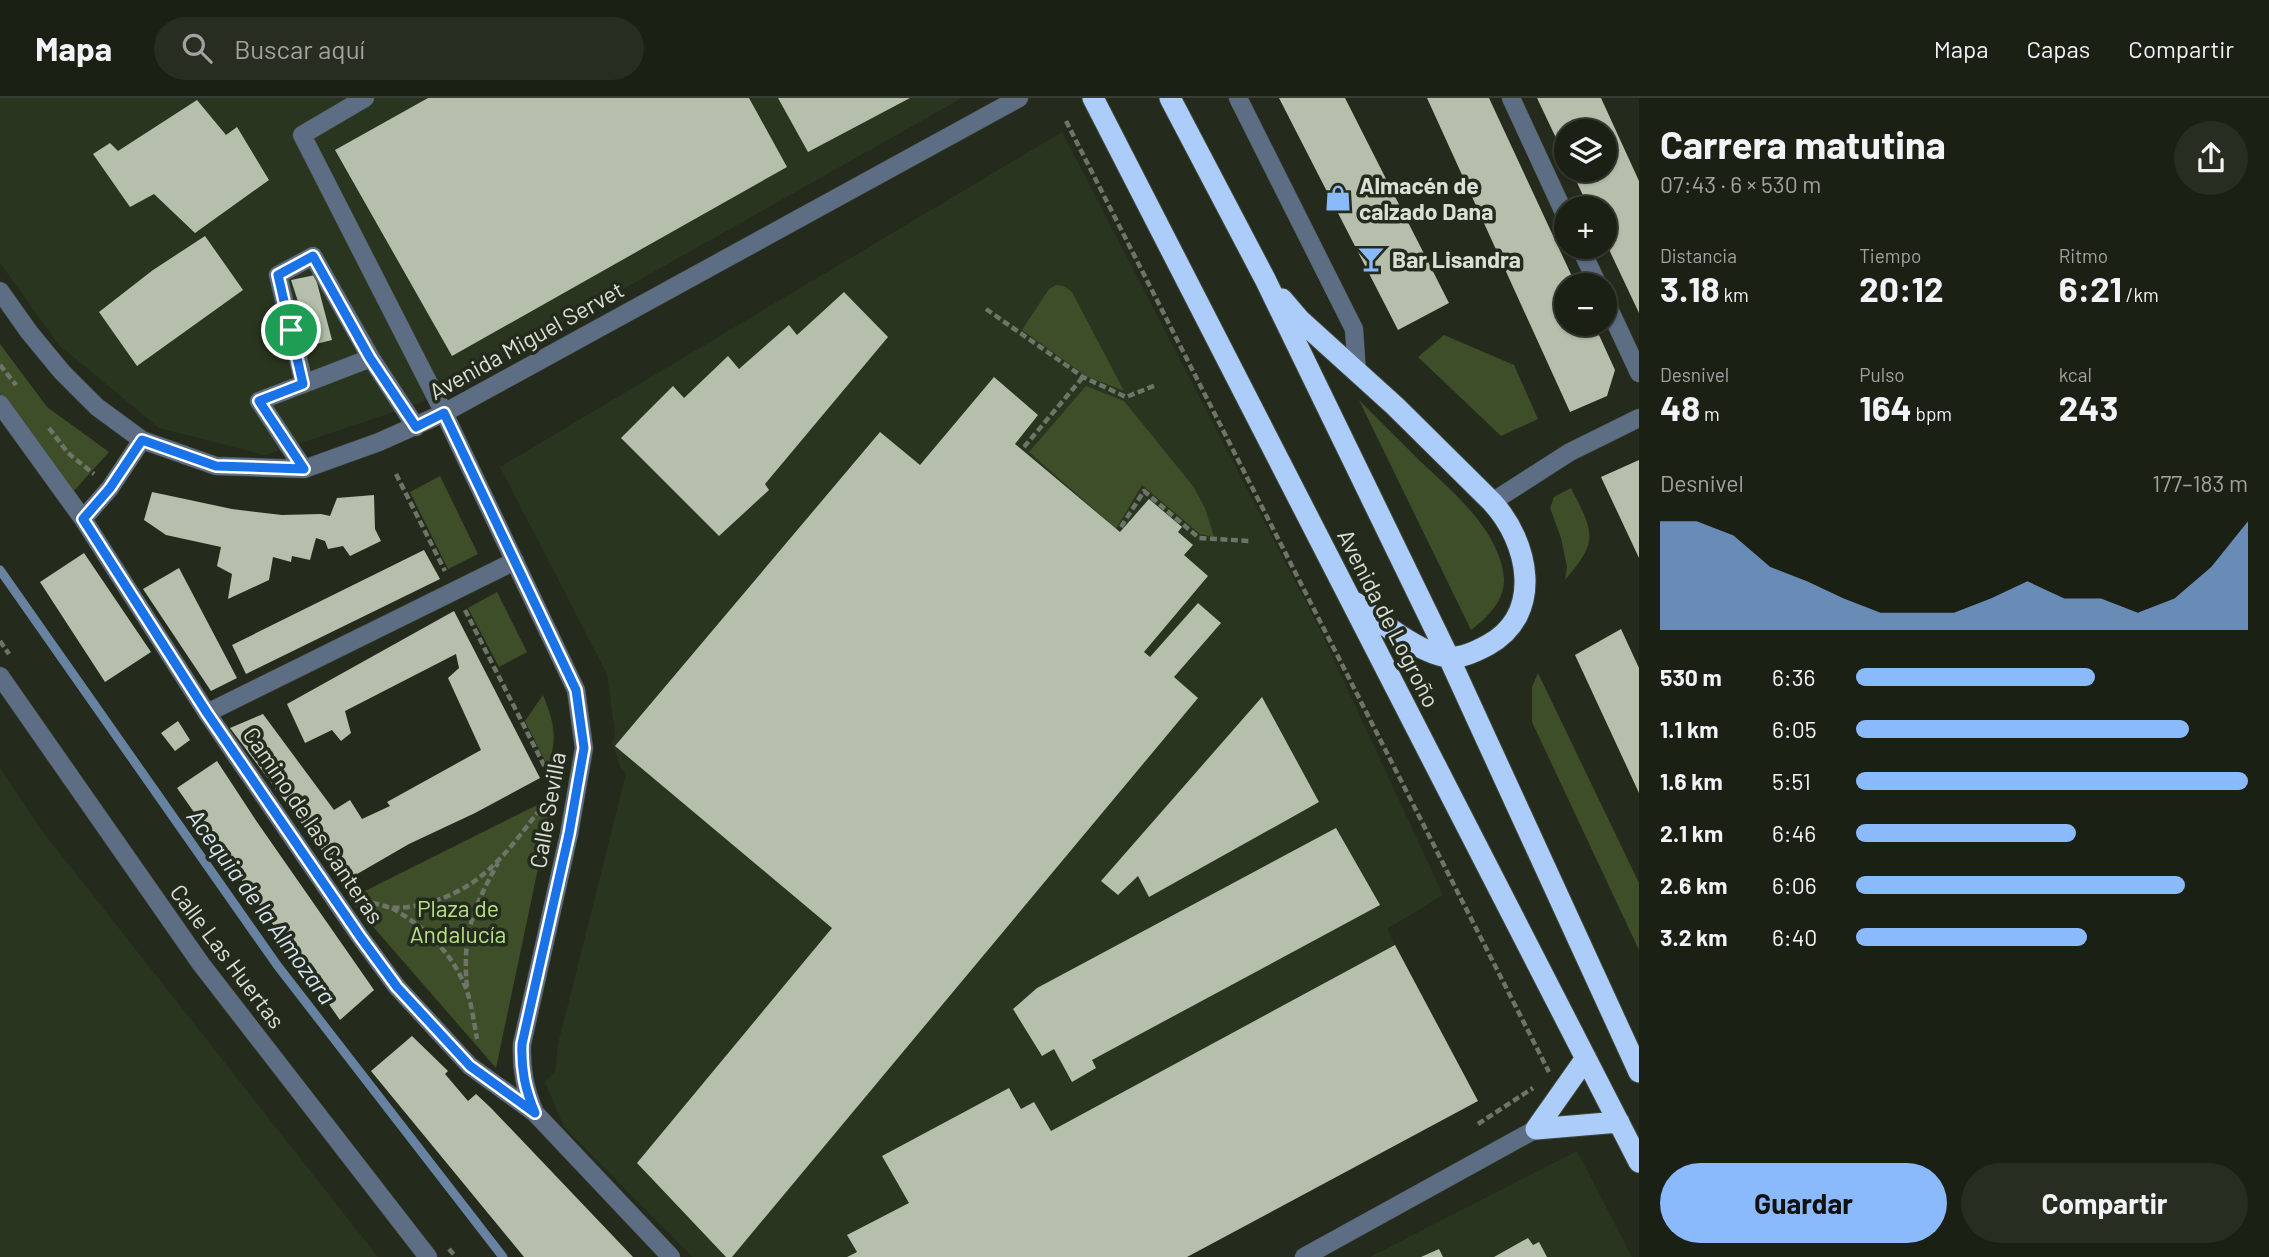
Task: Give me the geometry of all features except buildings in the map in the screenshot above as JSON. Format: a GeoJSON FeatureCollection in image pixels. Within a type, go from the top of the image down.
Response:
{"type":"FeatureCollection","features":[{"type":"Feature","properties":{"kind":"highway","name":"Avenida de Logroño"},"geometry":{"type":"LineString","coordinates":[[1093,98],[1639,1162]]}},
{"type":"Feature","properties":{"kind":"highway","name":"Avenida de Logroño"},"geometry":{"type":"LineString","coordinates":[[1170,98],[1265,279],[1449,657],[1639,1072]]}},
{"type":"Feature","properties":{"kind":"highway"},"geometry":{"type":"LineString","coordinates":[[1265,279],[1300,320],[1395,406],[1492,502],[1504,515],[1515,534],[1522,557],[1525,582],[1522,604],[1512,626],[1497,640],[1475,652],[1449,657],[1406,639],[1350,598]]}},
{"type":"Feature","properties":{"kind":"highway"},"geometry":{"type":"LineString","coordinates":[[1536,1129],[1586,1058]]}},
{"type":"Feature","properties":{"kind":"highway"},"geometry":{"type":"LineString","coordinates":[[1536,1129],[1619,1122]]}},
{"type":"Feature","properties":{"kind":"street","name":"Calle Sevilla"},"geometry":{"type":"LineString","coordinates":[[365,98],[302,135],[444,413],[576,690],[584,748],[569,834],[522,1044],[521,1067],[525,1089],[535,1113]]}},
{"type":"Feature","properties":{"kind":"street","name":"Avenida Miguel Servet"},"geometry":{"type":"LineString","coordinates":[[0,291],[62,372],[97,407],[142,440],[216,466],[304,469],[416,427],[444,413],[1019,98]]}},
{"type":"Feature","properties":{"kind":"street"},"geometry":{"type":"LineString","coordinates":[[1237,98],[1354,329],[1357,373]]}},
{"type":"Feature","properties":{"kind":"street"},"geometry":{"type":"LineString","coordinates":[[1511,98],[1556,196]]}},
{"type":"Feature","properties":{"kind":"street"},"geometry":{"type":"LineString","coordinates":[[303,384],[278,275],[313,256],[370,358],[416,427]]}},
{"type":"Feature","properties":{"kind":"street"},"geometry":{"type":"LineString","coordinates":[[1617,326],[1639,373]]}},
{"type":"Feature","properties":{"kind":"street"},"geometry":{"type":"LineString","coordinates":[[304,469],[259,401],[370,358]]}},
{"type":"Feature","properties":{"kind":"street","name":"Camino de las Canteras"},"geometry":{"type":"LineString","coordinates":[[0,404],[83,519],[207,713],[397,987],[470,1066],[535,1113],[671,1257]]}},
{"type":"Feature","properties":{"kind":"street"},"geometry":{"type":"LineString","coordinates":[[1492,502],[1570,452],[1639,418]]}},
{"type":"Feature","properties":{"kind":"street"},"geometry":{"type":"LineString","coordinates":[[83,519],[110,488],[142,440]]}},
{"type":"Feature","properties":{"kind":"street"},"geometry":{"type":"LineString","coordinates":[[207,713],[515,561]]}},
{"type":"Feature","properties":{"kind":"street","name":"Calle Las Huertas"},"geometry":{"type":"LineString","coordinates":[[0,676],[201,964],[428,1257]]}},
{"type":"Feature","properties":{"kind":"street"},"geometry":{"type":"LineString","coordinates":[[1304,1257],[1536,1129]]}},
{"type":"Feature","properties":{"kind":"path"},"geometry":{"type":"LineString","coordinates":[[1066,121],[1551,1075]]}},
{"type":"Feature","properties":{"kind":"path"},"geometry":{"type":"LineString","coordinates":[[986,309],[1083,377],[1126,397],[1156,385]]}},
{"type":"Feature","properties":{"kind":"path"},"geometry":{"type":"LineString","coordinates":[[0,365],[17,387]]}},
{"type":"Feature","properties":{"kind":"path"},"geometry":{"type":"LineString","coordinates":[[1024,447],[1083,377]]}},
{"type":"Feature","properties":{"kind":"path"},"geometry":{"type":"LineString","coordinates":[[43,420],[68,453],[110,488]]}},
{"type":"Feature","properties":{"kind":"path"},"geometry":{"type":"LineString","coordinates":[[390,907],[416,906],[447,897],[479,880],[503,856],[556,788],[396,474]]}},
{"type":"Feature","properties":{"kind":"path"},"geometry":{"type":"LineString","coordinates":[[1121,527],[1144,491],[1199,538],[1250,541]]}},
{"type":"Feature","properties":{"kind":"path"},"geometry":{"type":"LineString","coordinates":[[478,1045],[467,992],[465,964],[468,930],[475,906],[503,856]]}},
{"type":"Feature","properties":{"kind":"path"},"geometry":{"type":"LineString","coordinates":[[354,898],[390,907],[413,920],[435,938],[454,965],[467,992]]}},
{"type":"Feature","properties":{"kind":"path"},"geometry":{"type":"LineString","coordinates":[[1478,1124],[1541,1082]]}},
{"type":"Feature","properties":{"kind":"shaded area"},"geometry":{"type":"Polygon","coordinates":[[[0,98],[962,98],[423,402],[265,455],[159,428],[59,345],[0,263],[0,98]]]}},
{"type":"Feature","properties":{"kind":"shaded area"},"geometry":{"type":"Polygon","coordinates":[[[1062,132],[1320,630],[1443,895],[1387,929],[1478,1101],[1187,1257],[693,1257],[564,1127],[545,1082],[555,1072],[558,1044],[626,774],[620,767],[612,742],[615,734],[607,674],[500,467],[1062,132]]]}},
{"type":"Feature","properties":{"kind":"shaded area"},"geometry":{"type":"Polygon","coordinates":[[[0,768],[43,832],[378,1257],[0,1257],[0,768]]]}},
{"type":"Feature","properties":{"kind":"shaded area"},"geometry":{"type":"Polygon","coordinates":[[[1577,1151],[1632,1257],[1370,1257],[1577,1151]]]}},
{"type":"Feature","properties":{"kind":"green space"},"geometry":{"type":"Polygon","coordinates":[[[1056,285],[1064,286],[1072,292],[1124,391],[1086,376],[1022,330],[1049,289],[1056,285]]]}},
{"type":"Feature","properties":{"kind":"green space"},"geometry":{"type":"Polygon","coordinates":[[[1444,335],[1514,365],[1538,419],[1501,436],[1418,357],[1444,335]]]}},
{"type":"Feature","properties":{"kind":"green space"},"geometry":{"type":"Polygon","coordinates":[[[0,344],[47,407],[109,452],[72,493],[0,393],[0,344]]]}},
{"type":"Feature","properties":{"kind":"green space"},"geometry":{"type":"Polygon","coordinates":[[[1086,386],[1124,401],[1193,486],[1205,508],[1214,537],[1200,534],[1142,485],[1116,529],[1029,452],[1086,386]]]}},
{"type":"Feature","properties":{"kind":"green space"},"geometry":{"type":"Polygon","coordinates":[[[1359,400],[1460,499],[1494,544],[1504,578],[1502,594],[1489,614],[1471,630],[1359,400]]]}},
{"type":"Feature","properties":{"kind":"green space"},"geometry":{"type":"Polygon","coordinates":[[[440,476],[478,554],[448,569],[410,492],[440,476]]]}},
{"type":"Feature","properties":{"kind":"green space"},"geometry":{"type":"Polygon","coordinates":[[[1571,488],[1584,515],[1589,536],[1584,555],[1565,580],[1567,567],[1561,538],[1550,508],[1554,497],[1571,488]]]}},
{"type":"Feature","properties":{"kind":"green space"},"geometry":{"type":"Polygon","coordinates":[[[497,592],[527,652],[499,667],[468,608],[497,592]]]}},
{"type":"Feature","properties":{"kind":"green space"},"geometry":{"type":"Polygon","coordinates":[[[1538,673],[1639,883],[1639,950],[1532,722],[1532,687],[1538,673]]]}},
{"type":"Feature","properties":{"kind":"green space"},"geometry":{"type":"Polygon","coordinates":[[[543,695],[554,738],[548,767],[525,721],[543,695]]]}},
{"type":"Feature","properties":{"kind":"green space","name":"Plaza de Andalucía"},"geometry":{"type":"Polygon","coordinates":[[[553,797],[496,1068],[349,899],[553,797]]]}},
{"type":"Feature","properties":{"kind":"waterway","name":"Acequia de la Almozara"},"geometry":{"type":"LineString","coordinates":[[0,570],[277,965],[503,1257]]}},
{"type":"Feature","properties":{"kind":"place","name":"Almacén de calzado Dana"},"geometry":{"type":"Point","coordinates":[1338,198]}},
{"type":"Feature","properties":{"kind":"place","name":"Bar Lisandra"},"geometry":{"type":"Point","coordinates":[1371,259]}},
{"type":"Feature","properties":{"kind":"route"},"geometry":{"type":"LineString","coordinates":[[313,256],[370,358],[416,427],[444,413],[576,690],[584,748],[569,834],[522,1044],[521,1067],[525,1089],[535,1113],[470,1066],[397,987],[207,713],[83,519],[110,488],[142,440],[216,466],[304,469],[259,401],[303,384],[291,330],[278,275],[313,256]]}}]}
